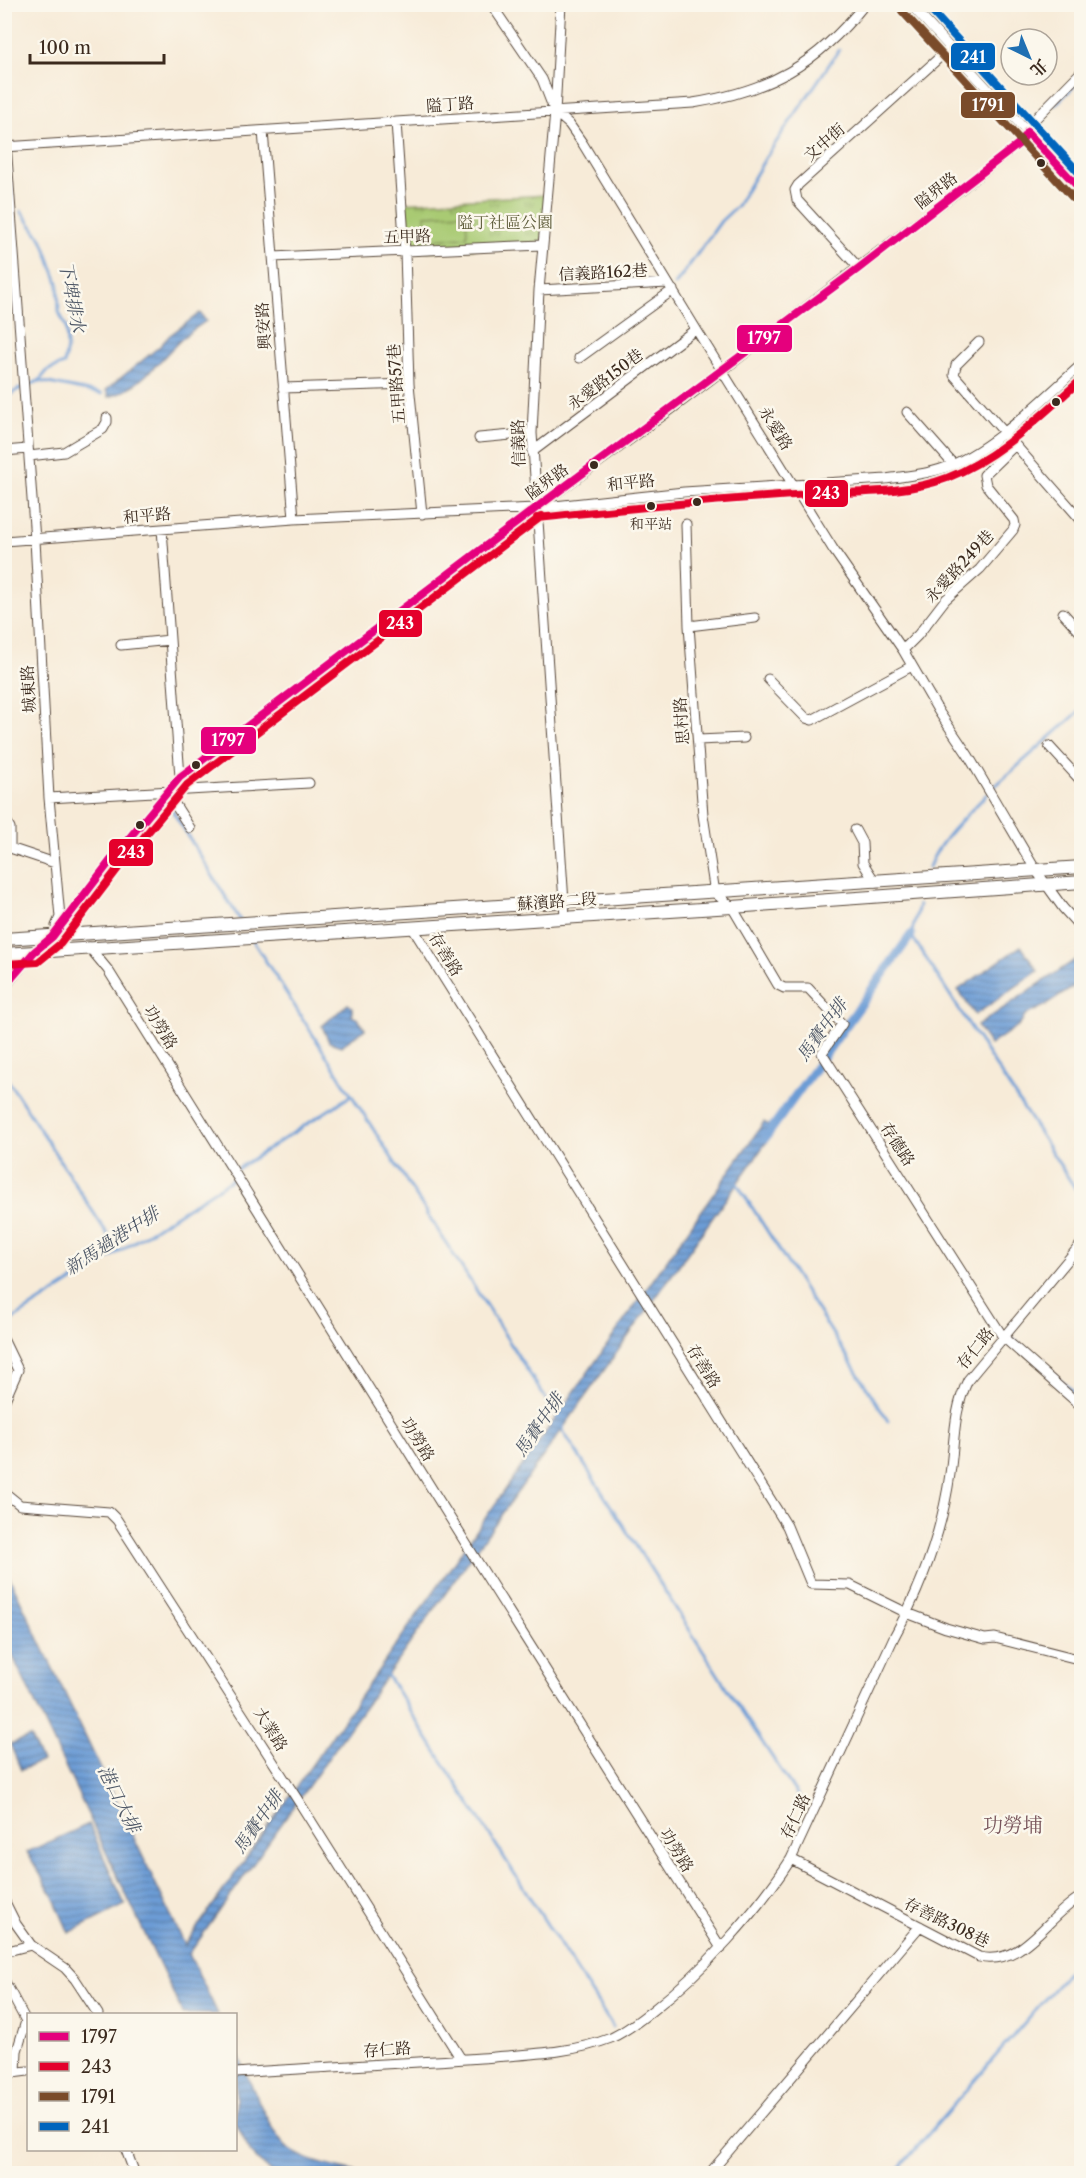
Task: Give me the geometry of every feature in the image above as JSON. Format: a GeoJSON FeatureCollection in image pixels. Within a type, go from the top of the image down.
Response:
{"type":"FeatureCollection","features":[{"type":"Feature","properties":{"kind":"main road","name":"蘇濱路二段"},"geometry":{"type":"LineString","coordinates":[[4,939],[1082,867]]}},
{"type":"Feature","properties":{"kind":"main road","name":"蘇濱路二段"},"geometry":{"type":"LineString","coordinates":[[4,954],[1082,882]]}},
{"type":"Feature","properties":{"kind":"street","name":"永愛路"},"geometry":{"type":"LineString","coordinates":[[491,4],[542,79],[555,112],[569,124],[583,144],[833,549],[903,650],[1035,869]]}},
{"type":"Feature","properties":{"kind":"street","name":"信義路"},"geometry":{"type":"LineString","coordinates":[[561,4],[555,112],[539,290],[532,452],[565,917]]}},
{"type":"Feature","properties":{"kind":"street","name":"隘丁路"},"geometry":{"type":"LineString","coordinates":[[6,147],[693,103],[726,98],[755,89],[807,62],[830,43],[865,4]]}},
{"type":"Feature","properties":{"kind":"street"},"geometry":{"type":"LineString","coordinates":[[910,4],[1082,192]]}},
{"type":"Feature","properties":{"kind":"street","name":"文中街"},"geometry":{"type":"LineString","coordinates":[[859,268],[797,200],[795,190],[951,48]]}},
{"type":"Feature","properties":{"kind":"street","name":"隘界路"},"geometry":{"type":"LineString","coordinates":[[4,988],[34,952],[52,937],[111,860],[180,777],[859,268],[1022,142],[1031,123],[1082,71]]}},
{"type":"Feature","properties":{"kind":"street","name":"城東路"},"geometry":{"type":"LineString","coordinates":[[4,116],[60,917],[52,937]]}},
{"type":"Feature","properties":{"kind":"street","name":"五甲路57巷"},"geometry":{"type":"LineString","coordinates":[[396,122],[405,252],[409,384],[422,514]]}},
{"type":"Feature","properties":{"kind":"street","name":"興安路"},"geometry":{"type":"LineString","coordinates":[[263,131],[294,519]]}},
{"type":"Feature","properties":{"kind":"street","name":"五甲路"},"geometry":{"type":"LineString","coordinates":[[273,257],[542,245]]}},
{"type":"Feature","properties":{"kind":"street"},"geometry":{"type":"LineString","coordinates":[[579,358],[670,287]]}},
{"type":"Feature","properties":{"kind":"street","name":"信義路162巷"},"geometry":{"type":"LineString","coordinates":[[539,290],[670,287]]}},
{"type":"Feature","properties":{"kind":"street","name":"永愛路150巷"},"geometry":{"type":"LineString","coordinates":[[532,452],[696,329]]}},
{"type":"Feature","properties":{"kind":"street"},"geometry":{"type":"LineString","coordinates":[[979,342],[954,370],[954,375],[1082,521]]}},
{"type":"Feature","properties":{"kind":"street","name":"和平路"},"geometry":{"type":"LineString","coordinates":[[4,541],[294,519],[536,508],[684,492],[917,474],[942,469],[984,446],[1082,363]]}},
{"type":"Feature","properties":{"kind":"street"},"geometry":{"type":"LineString","coordinates":[[283,388],[409,384]]}},
{"type":"Feature","properties":{"kind":"street"},"geometry":{"type":"LineString","coordinates":[[907,412],[952,464]]}},
{"type":"Feature","properties":{"kind":"street"},"geometry":{"type":"LineString","coordinates":[[4,451],[64,452],[103,429],[107,418]]}},
{"type":"Feature","properties":{"kind":"street"},"geometry":{"type":"LineString","coordinates":[[479,438],[532,433]]}},
{"type":"Feature","properties":{"kind":"street","name":"永愛路249巷"},"geometry":{"type":"LineString","coordinates":[[903,650],[918,635],[945,600],[980,569],[1016,525],[984,481],[988,470],[1014,446]]}},
{"type":"Feature","properties":{"kind":"street","name":"思村路"},"geometry":{"type":"LineString","coordinates":[[686,524],[689,626],[703,815],[715,893]]}},
{"type":"Feature","properties":{"kind":"street"},"geometry":{"type":"LineString","coordinates":[[162,529],[180,777]]}},
{"type":"Feature","properties":{"kind":"street"},"geometry":{"type":"LineString","coordinates":[[1063,613],[1082,634]]}},
{"type":"Feature","properties":{"kind":"street"},"geometry":{"type":"LineString","coordinates":[[689,626],[755,618]]}},
{"type":"Feature","properties":{"kind":"street"},"geometry":{"type":"LineString","coordinates":[[121,645],[170,640]]}},
{"type":"Feature","properties":{"kind":"street"},"geometry":{"type":"LineString","coordinates":[[768,679],[806,718],[812,720],[912,666]]}},
{"type":"Feature","properties":{"kind":"street"},"geometry":{"type":"LineString","coordinates":[[698,740],[744,738]]}},
{"type":"Feature","properties":{"kind":"street"},"geometry":{"type":"LineString","coordinates":[[1049,746],[1082,782]]}},
{"type":"Feature","properties":{"kind":"street"},"geometry":{"type":"LineString","coordinates":[[50,798],[309,783]]}},
{"type":"Feature","properties":{"kind":"street"},"geometry":{"type":"LineString","coordinates":[[169,791],[190,828]]}},
{"type":"Feature","properties":{"kind":"street"},"geometry":{"type":"LineString","coordinates":[[4,817],[10,828],[9,848],[55,863]]}},
{"type":"Feature","properties":{"kind":"street"},"geometry":{"type":"LineString","coordinates":[[855,830],[862,843],[863,863],[875,882]]}},
{"type":"Feature","properties":{"kind":"street"},"geometry":{"type":"LineString","coordinates":[[1035,869],[1046,886],[1082,929]]}},
{"type":"Feature","properties":{"kind":"street"},"geometry":{"type":"LineString","coordinates":[[715,893],[732,907]]}},
{"type":"Feature","properties":{"kind":"street","name":"存德路"},"geometry":{"type":"LineString","coordinates":[[732,907],[778,985],[784,988],[808,988],[842,1024],[822,1053],[1003,1337],[1082,1407]]}},
{"type":"Feature","properties":{"kind":"street","name":"存善路"},"geometry":{"type":"LineString","coordinates":[[412,927],[787,1526],[811,1584],[850,1586],[946,1629],[986,1639],[994,1638],[1082,1660]]}},
{"type":"Feature","properties":{"kind":"street","name":"功勞路"},"geometry":{"type":"LineString","coordinates":[[89,947],[108,970],[721,1948]]}},
{"type":"Feature","properties":{"kind":"street","name":"存仁路"},"geometry":{"type":"LineString","coordinates":[[237,2073],[461,2059],[575,2049],[613,2037],[633,2026],[671,1996],[721,1948],[791,1860],[931,1558],[950,1473],[952,1437],[959,1401],[968,1380],[1082,1243]]}},
{"type":"Feature","properties":{"kind":"street"},"geometry":{"type":"LineString","coordinates":[[4,1341],[18,1370],[4,1402]]}},
{"type":"Feature","properties":{"kind":"street","name":"大業路"},"geometry":{"type":"LineString","coordinates":[[4,1492],[20,1504],[109,1512],[117,1520],[301,1804],[461,2059]]}},
{"type":"Feature","properties":{"kind":"street","name":"存善路308巷"},"geometry":{"type":"LineString","coordinates":[[791,1860],[980,1957],[990,1959],[1022,1949],[1069,1904],[1082,1896]]}},
{"type":"Feature","properties":{"kind":"street"},"geometry":{"type":"LineString","coordinates":[[4,1900],[16,1924],[31,1945],[65,1968],[97,2013]]}},
{"type":"Feature","properties":{"kind":"street"},"geometry":{"type":"LineString","coordinates":[[709,2174],[920,1926]]}},
{"type":"Feature","properties":{"kind":"street"},"geometry":{"type":"LineString","coordinates":[[4,1952],[31,1945]]}},
{"type":"Feature","properties":{"kind":"street"},"geometry":{"type":"LineString","coordinates":[[4,1980],[26,2021],[17,2051],[16,2072]]}},
{"type":"Feature","properties":{"kind":"street"},"geometry":{"type":"LineString","coordinates":[[4,2074],[27,2072]]}},
{"type":"Feature","properties":{"kind":"street"},"geometry":{"type":"LineString","coordinates":[[126,2151],[135,2174]]}},
{"type":"Feature","properties":{"kind":"green space","name":"隘丁社區公園"},"geometry":{"type":"Polygon","coordinates":[[[547,195],[542,245],[405,252],[401,203],[547,195]]]}},
{"type":"Feature","properties":{"kind":"green space"},"geometry":{"type":"Polygon","coordinates":[[[466,213],[467,237],[427,239],[425,215],[466,213]]]}},
{"type":"Feature","properties":{"kind":"water"},"geometry":{"type":"Polygon","coordinates":[[[200,313],[206,321],[186,335],[131,387],[109,397],[106,390],[159,347],[170,335],[200,313]]]}},
{"type":"Feature","properties":{"kind":"water"},"geometry":{"type":"Polygon","coordinates":[[[1021,946],[1038,971],[975,1015],[958,990],[1021,946]]]}},
{"type":"Feature","properties":{"kind":"water"},"geometry":{"type":"Polygon","coordinates":[[[1081,956],[1081,982],[1026,1015],[1019,1025],[990,1045],[977,1026],[1081,956]]]}},
{"type":"Feature","properties":{"kind":"water"},"geometry":{"type":"Polygon","coordinates":[[[348,1004],[352,1007],[352,1016],[358,1019],[365,1029],[341,1046],[329,1042],[322,1026],[348,1004]]]}},
{"type":"Feature","properties":{"kind":"water"},"geometry":{"type":"Polygon","coordinates":[[[764,1122],[775,1130],[189,1954],[218,2013],[183,2013],[5,1640],[5,1568],[185,1945],[764,1122]]]}},
{"type":"Feature","properties":{"kind":"water"},"geometry":{"type":"Polygon","coordinates":[[[30,1737],[42,1761],[21,1770],[10,1744],[30,1737]]]}},
{"type":"Feature","properties":{"kind":"water"},"geometry":{"type":"Polygon","coordinates":[[[89,1824],[125,1905],[69,1933],[52,1894],[27,1852],[89,1824]]]}},
{"type":"Feature","properties":{"kind":"water"},"geometry":{"type":"Polygon","coordinates":[[[237,2052],[275,2132],[289,2149],[305,2158],[360,2173],[272,2174],[250,2152],[237,2125],[237,2052]]]}},
{"type":"Feature","properties":{"kind":"waterway"},"geometry":{"type":"LineString","coordinates":[[675,285],[721,221],[737,206],[766,157],[839,50]]}},
{"type":"Feature","properties":{"kind":"waterway"},"geometry":{"type":"LineString","coordinates":[[1055,105],[1082,78]]}},
{"type":"Feature","properties":{"kind":"waterway","name":"下埤排水"},"geometry":{"type":"LineString","coordinates":[[4,399],[17,390],[39,381],[48,370],[64,364],[67,347],[66,327],[59,312],[58,283],[43,241],[21,211]]}},
{"type":"Feature","properties":{"kind":"waterway"},"geometry":{"type":"LineString","coordinates":[[39,381],[102,394]]}},
{"type":"Feature","properties":{"kind":"waterway"},"geometry":{"type":"LineString","coordinates":[[994,787],[1082,709]]}},
{"type":"Feature","properties":{"kind":"waterway"},"geometry":{"type":"LineString","coordinates":[[929,867],[947,837],[987,794]]}},
{"type":"Feature","properties":{"kind":"waterway"},"geometry":{"type":"LineString","coordinates":[[167,802],[240,920]]}},
{"type":"Feature","properties":{"kind":"waterway"},"geometry":{"type":"LineString","coordinates":[[919,905],[911,935],[1082,1199]]}},
{"type":"Feature","properties":{"kind":"waterway","name":"馬賽中排"},"geometry":{"type":"LineString","coordinates":[[765,1138],[911,935]]}},
{"type":"Feature","properties":{"kind":"waterway"},"geometry":{"type":"LineString","coordinates":[[253,941],[558,1418]]}},
{"type":"Feature","properties":{"kind":"waterway"},"geometry":{"type":"LineString","coordinates":[[4,1074],[119,1252]]}},
{"type":"Feature","properties":{"kind":"waterway","name":"新馬過港中排"},"geometry":{"type":"LineString","coordinates":[[237,1169],[352,1095]]}},
{"type":"Feature","properties":{"kind":"waterway","name":"新馬過港中排"},"geometry":{"type":"LineString","coordinates":[[4,1325],[234,1178]]}},
{"type":"Feature","properties":{"kind":"waterway"},"geometry":{"type":"LineString","coordinates":[[736,1182],[888,1421]]}},
{"type":"Feature","properties":{"kind":"waterway"},"geometry":{"type":"LineString","coordinates":[[1009,1336],[1082,1399]]}},
{"type":"Feature","properties":{"kind":"waterway"},"geometry":{"type":"LineString","coordinates":[[563,1426],[563,1431],[731,1695],[806,1808]]}},
{"type":"Feature","properties":{"kind":"waterway"},"geometry":{"type":"LineString","coordinates":[[385,1672],[613,2027]]}},
{"type":"Feature","properties":{"kind":"waterway"},"geometry":{"type":"LineString","coordinates":[[894,2174],[1082,1956]]}},
{"type":"Feature","properties":{"kind":"transit line","name":"241"},"geometry":{"type":"LineString","coordinates":[[925,4],[1082,176]]}},
{"type":"Feature","properties":{"kind":"transit line","name":"1791"},"geometry":{"type":"LineString","coordinates":[[902,11],[1074,199]]}},
{"type":"Feature","properties":{"kind":"transit line","name":"1797"},"geometry":{"type":"LineString","coordinates":[[1027,132],[1082,191]]}},
{"type":"Feature","properties":{"kind":"transit line","name":"1797"},"geometry":{"type":"LineString","coordinates":[[4,987],[34,952],[52,937],[111,860],[180,777],[859,268],[1021,142],[1027,132]]}},
{"type":"Feature","properties":{"kind":"transit line","name":"243"},"geometry":{"type":"LineString","coordinates":[[537,518],[730,499],[872,492],[929,484],[966,469],[1002,447],[1082,379]]}},
{"type":"Feature","properties":{"kind":"transit line","name":"243"},"geometry":{"type":"LineString","coordinates":[[5,964],[38,962],[60,944],[119,867],[187,785],[542,516]]}},
{"type":"Feature","properties":{"kind":"place","name":"和平站"},"geometry":{"type":"Point","coordinates":[651,506]}},
{"type":"Feature","properties":{"kind":"district","name":"功勞埔"},"geometry":{"type":"Point","coordinates":[1013,1825]}},
{"type":"Feature","properties":{"kind":"water label","name":"港口大排"},"geometry":{"type":"Point","coordinates":[119,1799]}}]}
